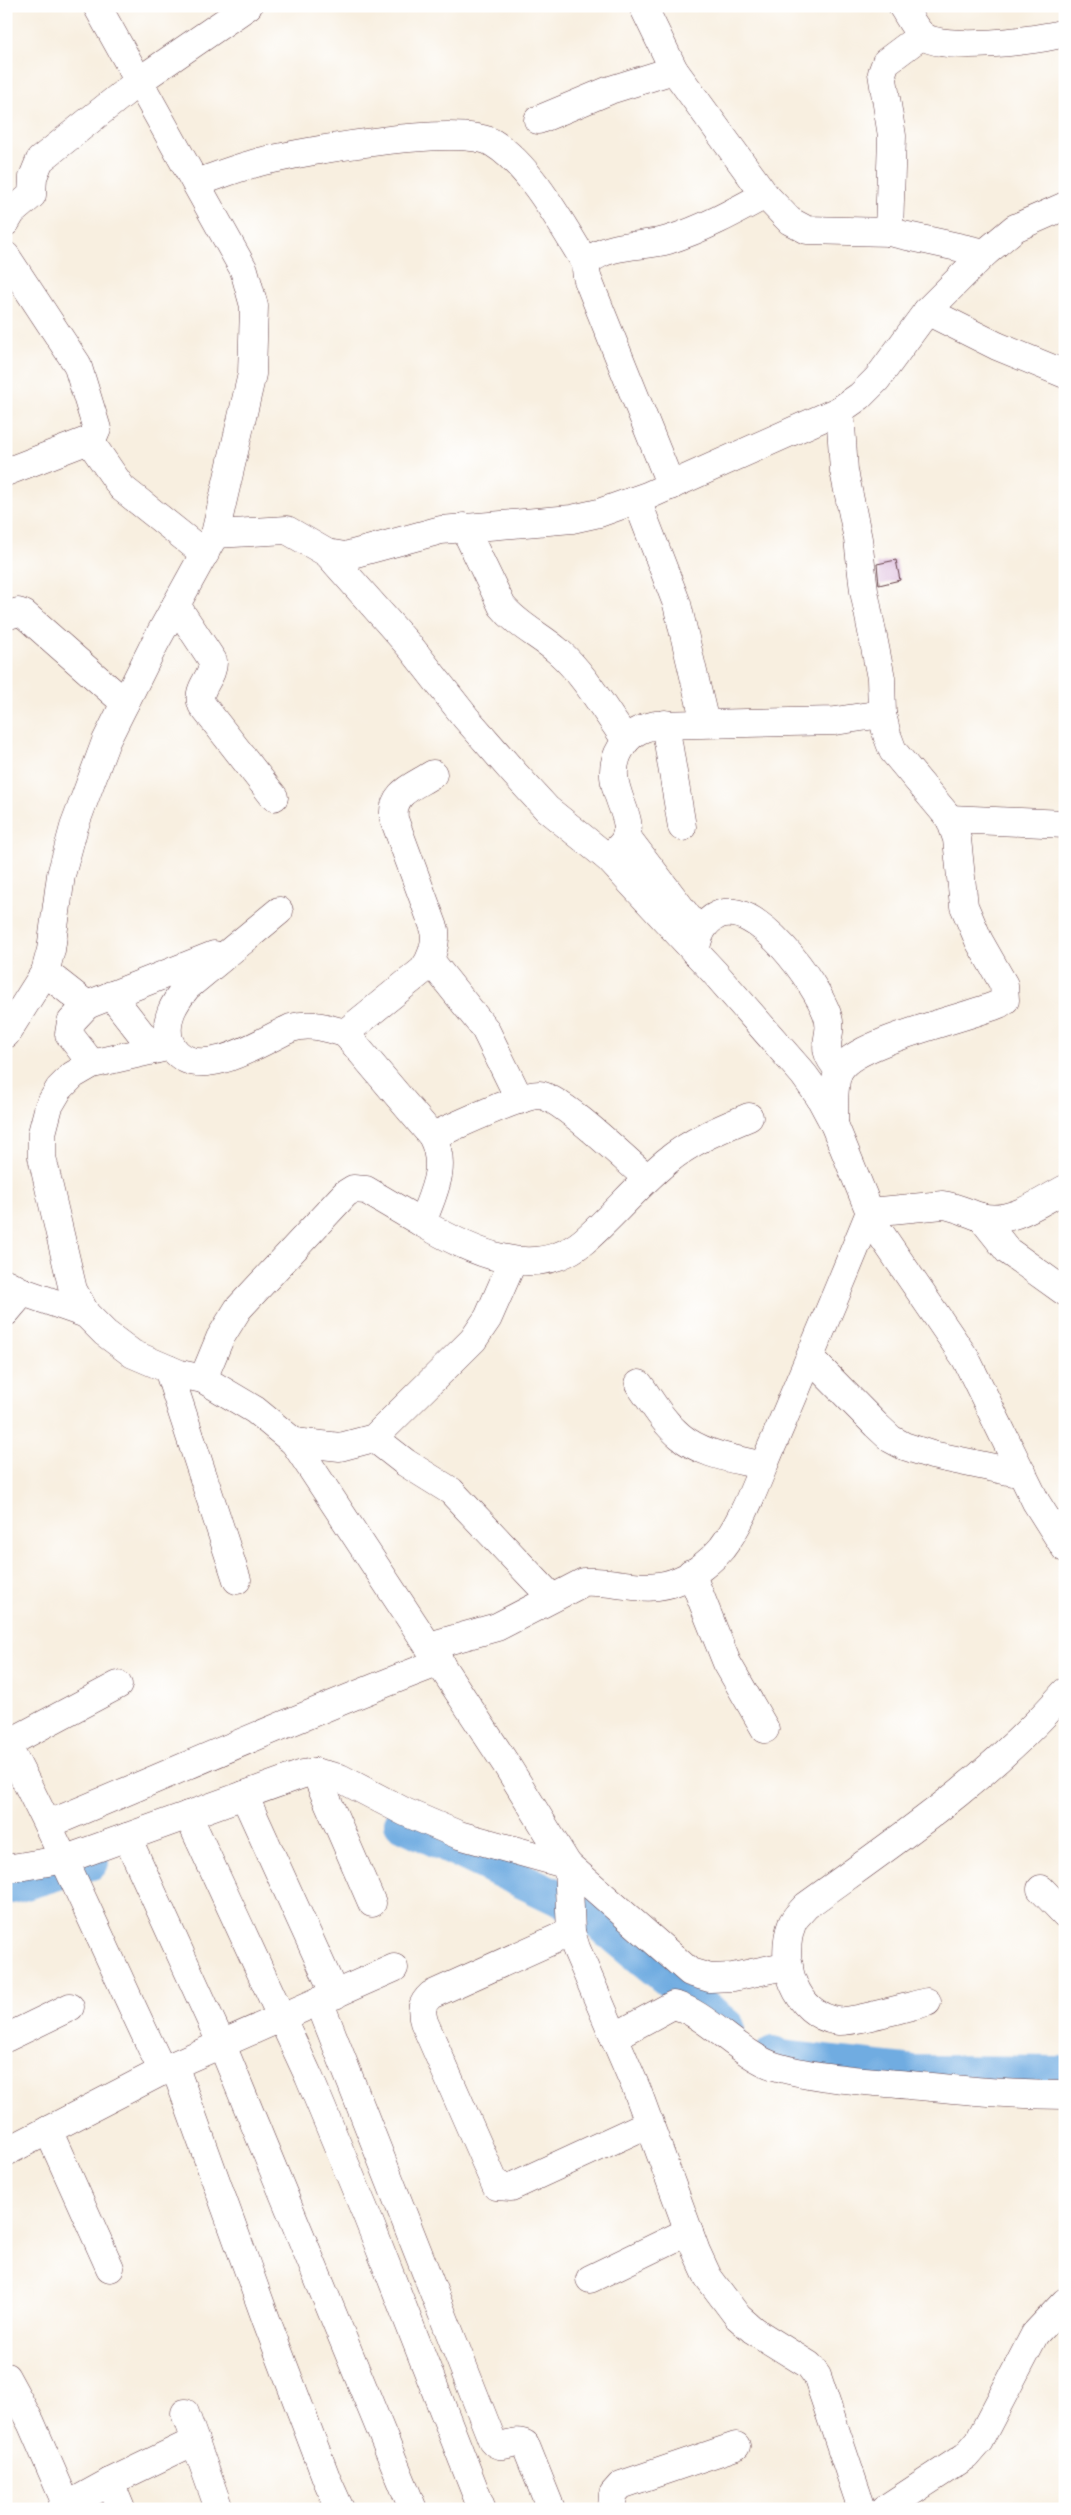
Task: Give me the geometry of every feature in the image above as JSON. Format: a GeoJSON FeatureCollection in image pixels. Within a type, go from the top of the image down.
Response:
{"type":"FeatureCollection","features":[{"type":"Feature","properties":{"kind":"street"},"geometry":{"type":"LineString","coordinates":[[6,1034],[46,972],[51,950],[61,875],[74,827],[106,741],[176,605],[210,544],[252,374],[254,306],[244,270],[97,6]]}},
{"type":"Feature","properties":{"kind":"street"},"geometry":{"type":"LineString","coordinates":[[6,222],[12,212],[32,195],[33,177],[40,160],[139,81],[248,6]]}},
{"type":"Feature","properties":{"kind":"street"},"geometry":{"type":"LineString","coordinates":[[643,6],[674,70],[766,195],[790,221],[807,230],[889,232],[986,253]]}},
{"type":"Feature","properties":{"kind":"street"},"geometry":{"type":"LineString","coordinates":[[902,6],[922,35],[935,41],[957,44],[1044,39],[1065,33]]}},
{"type":"Feature","properties":{"kind":"street"},"geometry":{"type":"LineString","coordinates":[[889,232],[892,136],[882,72],[886,62],[922,35]]}},
{"type":"Feature","properties":{"kind":"street"},"geometry":{"type":"LineString","coordinates":[[538,120],[602,93],[674,70]]}},
{"type":"Feature","properties":{"kind":"street"},"geometry":{"type":"LineString","coordinates":[[196,183],[266,160],[337,147],[443,135],[477,136],[505,150],[521,167],[587,265]]}},
{"type":"Feature","properties":{"kind":"street"},"geometry":{"type":"LineString","coordinates":[[671,486],[588,280],[587,265],[590,260],[603,253],[622,247],[654,244],[692,232],[766,195]]}},
{"type":"Feature","properties":{"kind":"street"},"geometry":{"type":"LineString","coordinates":[[327,553],[344,556],[426,533],[464,527],[572,518],[599,513],[638,500],[671,486],[840,410],[860,396],[876,379],[928,311],[986,253],[1016,228],[1065,206]]}},
{"type":"Feature","properties":{"kind":"street"},"geometry":{"type":"LineString","coordinates":[[6,256],[77,364],[96,423],[96,432],[89,440],[6,472]]}},
{"type":"Feature","properties":{"kind":"street"},"geometry":{"type":"LineString","coordinates":[[928,311],[998,346],[1065,374]]}},
{"type":"Feature","properties":{"kind":"street"},"geometry":{"type":"LineString","coordinates":[[834,1124],[839,1070],[847,1061],[862,1051],[992,1008],[1005,1000],[1004,985],[979,941],[964,906],[957,839],[950,819],[894,751],[882,714],[880,678],[844,471],[840,410]]}},
{"type":"Feature","properties":{"kind":"street"},"geometry":{"type":"LineString","coordinates":[[89,440],[122,488],[210,544],[287,530],[327,553],[412,649],[466,718],[528,788],[568,828],[608,858],[697,942]]}},
{"type":"Feature","properties":{"kind":"street"},"geometry":{"type":"LineString","coordinates":[[638,500],[677,604],[705,723]]}},
{"type":"Feature","properties":{"kind":"street"},"geometry":{"type":"LineString","coordinates":[[464,527],[502,606],[511,616],[559,652],[570,663],[626,740]]}},
{"type":"Feature","properties":{"kind":"street"},"geometry":{"type":"LineString","coordinates":[[176,605],[213,661],[213,669],[200,692],[199,698],[202,705],[274,797]]}},
{"type":"Feature","properties":{"kind":"street"},"geometry":{"type":"LineString","coordinates":[[6,616],[18,612],[24,614],[125,703]]}},
{"type":"Feature","properties":{"kind":"street"},"geometry":{"type":"LineString","coordinates":[[608,858],[622,845],[627,827],[613,777],[614,758],[626,740],[636,730],[665,724],[835,721],[882,714]]}},
{"type":"Feature","properties":{"kind":"street"},"geometry":{"type":"LineString","coordinates":[[665,724],[682,827]]}},
{"type":"Feature","properties":{"kind":"street"},"geometry":{"type":"LineString","coordinates":[[345,1033],[423,970],[430,960],[436,942],[435,930],[394,819],[393,807],[396,798],[433,774]]}},
{"type":"Feature","properties":{"kind":"street"},"geometry":{"type":"LineString","coordinates":[[950,819],[1065,824]]}},
{"type":"Feature","properties":{"kind":"street"},"geometry":{"type":"LineString","coordinates":[[626,836],[697,942],[819,1096],[834,1124],[876,1227],[966,1359],[1036,1502],[1065,1548]]}},
{"type":"Feature","properties":{"kind":"street"},"geometry":{"type":"LineString","coordinates":[[92,1064],[69,1034],[71,1022],[99,1000],[191,972],[234,948],[279,912]]}},
{"type":"Feature","properties":{"kind":"street"},"geometry":{"type":"LineString","coordinates":[[697,942],[716,916],[733,913],[764,930],[790,954],[812,984],[829,1023],[825,1047],[827,1054],[839,1070]]}},
{"type":"Feature","properties":{"kind":"street"},"geometry":{"type":"LineString","coordinates":[[430,960],[485,1029],[520,1100]]}},
{"type":"Feature","properties":{"kind":"street"},"geometry":{"type":"LineString","coordinates":[[46,972],[99,1000],[162,1048],[195,1063],[211,1063],[304,1024],[316,1025],[345,1033],[432,1136],[439,1149],[441,1164],[422,1223]]}},
{"type":"Feature","properties":{"kind":"street"},"geometry":{"type":"LineString","coordinates":[[162,1048],[168,1035],[172,1010],[187,987],[191,972]]}},
{"type":"Feature","properties":{"kind":"street"},"geometry":{"type":"LineString","coordinates":[[162,1048],[92,1064],[73,1075],[59,1089],[49,1106],[42,1133],[44,1165],[73,1290],[86,1314],[105,1333],[132,1354],[168,1369],[203,1379],[254,1410],[294,1442],[434,1654],[570,1901],[576,1948],[650,2123],[689,2232],[708,2277],[738,2317],[753,2330],[809,2365],[817,2376],[862,2509]]}},
{"type":"Feature","properties":{"kind":"street"},"geometry":{"type":"LineString","coordinates":[[432,1136],[520,1100],[541,1095],[561,1104],[647,1178]]}},
{"type":"Feature","properties":{"kind":"street"},"geometry":{"type":"LineString","coordinates":[[203,1379],[220,1338],[238,1309],[345,1194],[353,1189],[366,1190],[457,1243],[513,1261],[533,1262],[564,1254],[583,1242],[647,1178],[683,1149],[749,1117]]}},
{"type":"Feature","properties":{"kind":"street"},"geometry":{"type":"LineString","coordinates":[[870,1212],[943,1205],[955,1207],[981,1217],[1004,1218],[1065,1189]]}},
{"type":"Feature","properties":{"kind":"street"},"geometry":{"type":"LineString","coordinates":[[49,1824],[157,1779],[497,1627],[584,1582],[598,1582],[636,1588],[661,1587],[682,1580],[705,1564],[721,1548],[735,1526],[810,1358],[870,1212]]}},
{"type":"Feature","properties":{"kind":"street"},"geometry":{"type":"LineString","coordinates":[[981,1217],[1008,1251],[1065,1292]]}},
{"type":"Feature","properties":{"kind":"street"},"geometry":{"type":"LineString","coordinates":[[294,1442],[340,1447],[374,1438],[473,1340],[488,1318],[513,1261]]}},
{"type":"Feature","properties":{"kind":"street"},"geometry":{"type":"LineString","coordinates":[[12,1296],[86,1314]]}},
{"type":"Feature","properties":{"kind":"street"},"geometry":{"type":"LineString","coordinates":[[810,1358],[891,1439],[904,1446],[932,1455],[1023,1474]]}},
{"type":"Feature","properties":{"kind":"street"},"geometry":{"type":"LineString","coordinates":[[168,1369],[237,1580]]}},
{"type":"Feature","properties":{"kind":"street"},"geometry":{"type":"LineString","coordinates":[[639,1384],[666,1422],[680,1436],[696,1446],[715,1453],[763,1466]]}},
{"type":"Feature","properties":{"kind":"street"},"geometry":{"type":"LineString","coordinates":[[374,1438],[406,1463],[451,1491],[552,1598]]}},
{"type":"Feature","properties":{"kind":"street"},"geometry":{"type":"LineString","coordinates":[[691,1573],[727,1663],[764,1729]]}},
{"type":"Feature","properties":{"kind":"street"},"geometry":{"type":"LineString","coordinates":[[118,1685],[6,1743],[66,1859],[125,1993],[168,2068],[340,2509]]}},
{"type":"Feature","properties":{"kind":"street"},"geometry":{"type":"LineString","coordinates":[[927,2002],[840,2022],[820,2017],[793,1986],[787,1941],[793,1922],[806,1906],[966,1787],[1037,1724],[1065,1692]]}},
{"type":"Feature","properties":{"kind":"street"},"geometry":{"type":"LineString","coordinates":[[315,1772],[372,1903]]}},
{"type":"Feature","properties":{"kind":"street"},"geometry":{"type":"LineString","coordinates":[[6,1869],[66,1859],[303,1774],[315,1772],[340,1778],[405,1812],[459,1835],[690,1972],[710,1978],[733,1977],[789,1965]]}},
{"type":"Feature","properties":{"kind":"street"},"geometry":{"type":"LineString","coordinates":[[244,1795],[327,1998],[492,2440],[496,2446],[501,2447],[514,2442],[525,2444],[551,2509]]}},
{"type":"Feature","properties":{"kind":"street"},"geometry":{"type":"LineString","coordinates":[[188,1815],[283,2018],[367,2216],[482,2509]]}},
{"type":"Feature","properties":{"kind":"street"},"geometry":{"type":"LineString","coordinates":[[127,1837],[222,2045],[413,2509]]}},
{"type":"Feature","properties":{"kind":"street"},"geometry":{"type":"LineString","coordinates":[[1041,1889],[1065,1914]]}},
{"type":"Feature","properties":{"kind":"street"},"geometry":{"type":"LineString","coordinates":[[570,1901],[430,1995],[424,2002],[421,2010],[424,2022],[496,2186],[511,2187],[650,2123]]}},
{"type":"Feature","properties":{"kind":"street"},"geometry":{"type":"LineString","coordinates":[[6,2152],[168,2068],[394,1968]]}},
{"type":"Feature","properties":{"kind":"street"},"geometry":{"type":"LineString","coordinates":[[614,2037],[673,2005],[689,2011],[753,2055],[779,2067],[837,2078],[1065,2095]]}},
{"type":"Feature","properties":{"kind":"street"},"geometry":{"type":"LineString","coordinates":[[6,2038],[70,2007]]}},
{"type":"Feature","properties":{"kind":"street"},"geometry":{"type":"LineString","coordinates":[[48,2130],[110,2268]]}},
{"type":"Feature","properties":{"kind":"street"},"geometry":{"type":"LineString","coordinates":[[590,2279],[689,2232]]}},
{"type":"Feature","properties":{"kind":"street"},"geometry":{"type":"LineString","coordinates":[[885,2509],[966,2456],[979,2441],[1035,2334],[1065,2302]]}},
{"type":"Feature","properties":{"kind":"street"},"geometry":{"type":"LineString","coordinates":[[6,2378],[27,2416],[64,2508],[110,2482],[195,2441]]}},
{"type":"Feature","properties":{"kind":"street"},"geometry":{"type":"LineString","coordinates":[[185,2413],[219,2509]]}},
{"type":"Feature","properties":{"kind":"street"},"geometry":{"type":"LineString","coordinates":[[609,2508],[613,2494],[621,2485],[736,2446]]}},
{"type":"Feature","properties":{"kind":"street"},"geometry":{"type":"LineString","coordinates":[[110,2482],[121,2509]]}},
{"type":"Feature","properties":{"kind":"building"},"geometry":{"type":"Polygon","coordinates":[[[896,560],[900,580],[879,585],[877,564],[896,560]]]}},
{"type":"Feature","properties":{"kind":"waterway"},"geometry":{"type":"LineString","coordinates":[[402,1823],[584,1910],[727,2027]]}},
{"type":"Feature","properties":{"kind":"waterway"},"geometry":{"type":"LineString","coordinates":[[6,1886],[12,1886],[91,1862]]}},
{"type":"Feature","properties":{"kind":"waterway"},"geometry":{"type":"LineString","coordinates":[[773,2054],[780,2058],[913,2073],[1065,2074]]}}]}
